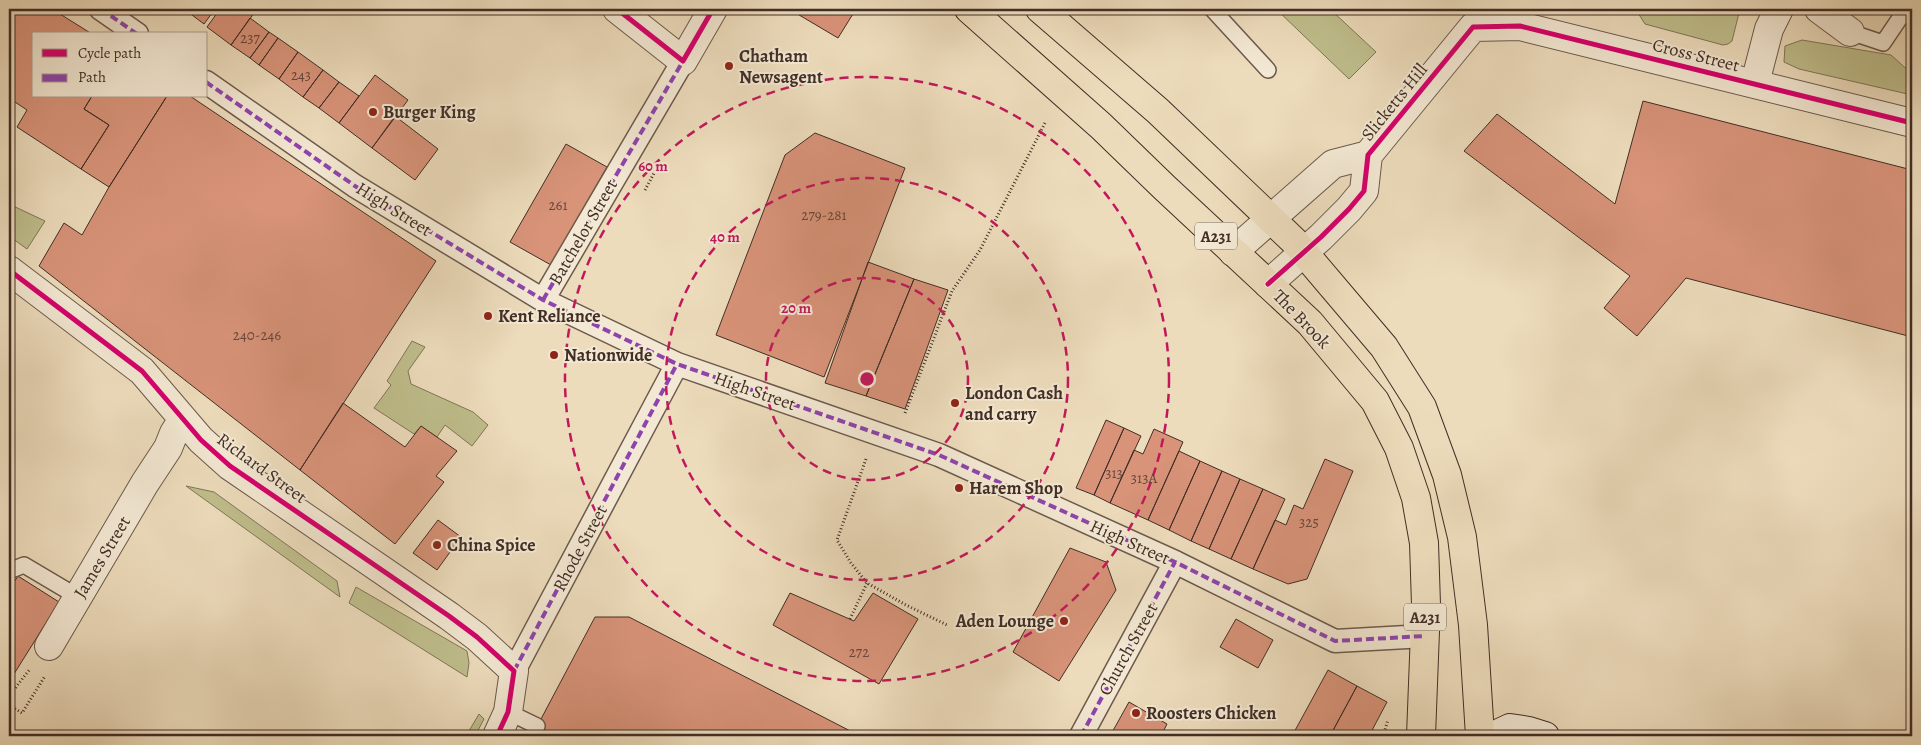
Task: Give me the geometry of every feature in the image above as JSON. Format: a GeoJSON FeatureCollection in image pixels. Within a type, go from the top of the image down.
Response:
{"type":"FeatureCollection","features":[{"type":"Feature","properties":{"kind":"main road","name":"The Brook"},"geometry":{"type":"LineString","coordinates":[[969,9],[1101,126],[1310,323],[1375,401],[1399,448],[1416,498],[1423,536],[1426,581],[1421,736]]}},
{"type":"Feature","properties":{"kind":"main road","name":"A231"},"geometry":{"type":"LineString","coordinates":[[1040,9],[1158,111],[1303,251],[1384,347],[1422,407],[1447,475],[1462,537],[1471,606],[1480,736]]}},
{"type":"Feature","properties":{"kind":"street"},"geometry":{"type":"LineString","coordinates":[[101,9],[134,32]]}},
{"type":"Feature","properties":{"kind":"street"},"geometry":{"type":"LineString","coordinates":[[617,9],[683,61]]}},
{"type":"Feature","properties":{"kind":"street","name":"Batchelor Street"},"geometry":{"type":"LineString","coordinates":[[543,300],[712,9]]}},
{"type":"Feature","properties":{"kind":"street"},"geometry":{"type":"LineString","coordinates":[[1755,83],[1771,25],[1779,9]]}},
{"type":"Feature","properties":{"kind":"street"},"geometry":{"type":"LineString","coordinates":[[1819,9],[1850,32]]}},
{"type":"Feature","properties":{"kind":"street","name":"Slicketts Hill"},"geometry":{"type":"LineString","coordinates":[[1268,284],[1344,215],[1364,191],[1368,156],[1470,18]]}},
{"type":"Feature","properties":{"kind":"street","name":"Cross Street"},"geometry":{"type":"LineString","coordinates":[[1470,18],[1520,26],[1912,123]]}},
{"type":"Feature","properties":{"kind":"street","name":"High Street"},"geometry":{"type":"LineString","coordinates":[[208,83],[355,186],[543,300],[677,364],[939,455],[1176,562],[1335,641],[1424,636]]}},
{"type":"Feature","properties":{"kind":"street","name":"Slicketts Hill"},"geometry":{"type":"LineString","coordinates":[[1234,252],[1334,164],[1368,156]]}},
{"type":"Feature","properties":{"kind":"street","name":"Richard Street"},"geometry":{"type":"LineString","coordinates":[[9,270],[142,371],[201,440],[230,466],[478,637],[514,671]]}},
{"type":"Feature","properties":{"kind":"street","name":"Rhode Street"},"geometry":{"type":"LineString","coordinates":[[497,736],[508,712],[514,671],[677,364]]}},
{"type":"Feature","properties":{"kind":"street","name":"James Street"},"geometry":{"type":"LineString","coordinates":[[48,646],[168,448],[174,432],[183,419]]}},
{"type":"Feature","properties":{"kind":"street"},"geometry":{"type":"LineString","coordinates":[[155,467],[174,466],[201,440]]}},
{"type":"Feature","properties":{"kind":"street","name":"Church Street"},"geometry":{"type":"LineString","coordinates":[[1081,736],[1176,562]]}},
{"type":"Feature","properties":{"kind":"street"},"geometry":{"type":"LineString","coordinates":[[1493,736],[1510,728],[1545,736]]}},
{"type":"Feature","properties":{"kind":"lane"},"geometry":{"type":"LineString","coordinates":[[1212,9],[1268,70]]}},
{"type":"Feature","properties":{"kind":"lane"},"geometry":{"type":"LineString","coordinates":[[1850,32],[1883,43],[1906,9]]}},
{"type":"Feature","properties":{"kind":"lane"},"geometry":{"type":"LineString","coordinates":[[9,571],[24,565],[78,597]]}},
{"type":"Feature","properties":{"kind":"lane"},"geometry":{"type":"LineString","coordinates":[[508,712],[537,726]]}},
{"type":"Feature","properties":{"kind":"path"},"geometry":{"type":"LineString","coordinates":[[947,625],[867,583],[851,563],[837,540],[952,291],[980,250],[1044,123]]}},
{"type":"Feature","properties":{"kind":"path"},"geometry":{"type":"LineString","coordinates":[[850,619],[867,583]]}},
{"type":"Feature","properties":{"kind":"shaded area"},"geometry":{"type":"Polygon","coordinates":[[[1276,9],[1330,9],[1376,52],[1349,79],[1276,9]]]}},
{"type":"Feature","properties":{"kind":"shaded area"},"geometry":{"type":"Polygon","coordinates":[[[1632,9],[1740,9],[1732,41],[1723,45],[1645,24],[1638,13],[1631,11],[1632,9]]]}},
{"type":"Feature","properties":{"kind":"shaded area"},"geometry":{"type":"Polygon","coordinates":[[[1802,40],[1891,55],[1912,74],[1912,95],[1799,69],[1784,62],[1785,46],[1802,40]]]}},
{"type":"Feature","properties":{"kind":"shaded area"},"geometry":{"type":"Polygon","coordinates":[[[9,204],[45,221],[27,249],[9,236],[9,204]]]}},
{"type":"Feature","properties":{"kind":"shaded area"},"geometry":{"type":"Polygon","coordinates":[[[412,341],[425,347],[408,371],[411,384],[473,412],[488,425],[472,446],[445,425],[437,437],[421,426],[414,434],[374,408],[391,385],[387,381],[412,341]]]}},
{"type":"Feature","properties":{"kind":"shaded area"},"geometry":{"type":"Polygon","coordinates":[[[186,486],[214,492],[337,581],[340,597],[186,486]]]}},
{"type":"Feature","properties":{"kind":"shaded area"},"geometry":{"type":"Polygon","coordinates":[[[356,587],[467,651],[469,663],[467,677],[349,603],[356,587]]]}},
{"type":"Feature","properties":{"kind":"shaded area"},"geometry":{"type":"Polygon","coordinates":[[[479,714],[484,719],[475,736],[466,736],[479,714]]]}},
{"type":"Feature","properties":{"kind":"building"},"geometry":{"type":"Polygon","coordinates":[[[12,9],[52,9],[89,32],[32,32],[32,98],[91,98],[84,109],[109,125],[81,169],[17,127],[27,110],[9,98],[9,14],[12,9]]]}},
{"type":"Feature","properties":{"kind":"building"},"geometry":{"type":"Polygon","coordinates":[[[190,9],[215,9],[204,24],[188,12],[190,9]]]}},
{"type":"Feature","properties":{"kind":"building"},"geometry":{"type":"Polygon","coordinates":[[[220,9],[257,9],[231,45],[207,27],[220,9]]]}},
{"type":"Feature","properties":{"kind":"building"},"geometry":{"type":"Polygon","coordinates":[[[789,9],[856,9],[838,38],[789,9]]]}},
{"type":"Feature","properties":{"kind":"building"},"geometry":{"type":"Polygon","coordinates":[[[250,18],[269,32],[250,58],[231,45],[250,18]]]}},
{"type":"Feature","properties":{"kind":"building"},"geometry":{"type":"Polygon","coordinates":[[[269,32],[278,38],[259,65],[250,58],[269,32]]]}},
{"type":"Feature","properties":{"kind":"building"},"geometry":{"type":"Polygon","coordinates":[[[278,38],[298,52],[279,79],[259,65],[278,38]]]}},
{"type":"Feature","properties":{"kind":"building"},"geometry":{"type":"Polygon","coordinates":[[[298,52],[323,70],[303,97],[279,79],[298,52]]]}},
{"type":"Feature","properties":{"kind":"building"},"geometry":{"type":"Polygon","coordinates":[[[323,70],[339,82],[319,108],[303,97],[323,70]]]}},
{"type":"Feature","properties":{"kind":"building"},"geometry":{"type":"Polygon","coordinates":[[[375,75],[408,100],[372,148],[339,123],[375,75]]]}},
{"type":"Feature","properties":{"kind":"building"},"geometry":{"type":"Polygon","coordinates":[[[339,82],[359,96],[339,123],[319,108],[339,82]]]}},
{"type":"Feature","properties":{"kind":"building"},"geometry":{"type":"Polygon","coordinates":[[[91,98],[166,98],[109,187],[81,169],[109,125],[84,109],[91,98]]]}},
{"type":"Feature","properties":{"kind":"building"},"geometry":{"type":"Polygon","coordinates":[[[166,98],[193,98],[436,261],[300,470],[39,266],[64,223],[82,235],[109,187],[166,98]]]}},
{"type":"Feature","properties":{"kind":"building"},"geometry":{"type":"Polygon","coordinates":[[[1643,101],[1912,170],[1912,337],[1686,278],[1637,336],[1604,308],[1630,276],[1464,151],[1497,114],[1615,204],[1643,101]]]}},
{"type":"Feature","properties":{"kind":"building"},"geometry":{"type":"Polygon","coordinates":[[[395,116],[438,149],[415,180],[372,148],[395,116]]]}},
{"type":"Feature","properties":{"kind":"building"},"geometry":{"type":"Polygon","coordinates":[[[815,133],[905,168],[824,377],[716,335],[785,155],[815,133]]]}},
{"type":"Feature","properties":{"kind":"building"},"geometry":{"type":"Polygon","coordinates":[[[566,144],[607,167],[551,265],[510,242],[566,144]]]}},
{"type":"Feature","properties":{"kind":"building"},"geometry":{"type":"Polygon","coordinates":[[[868,262],[914,279],[866,396],[825,383],[868,262]]]}},
{"type":"Feature","properties":{"kind":"building"},"geometry":{"type":"Polygon","coordinates":[[[914,279],[948,290],[905,409],[866,396],[914,279]]]}},
{"type":"Feature","properties":{"kind":"building"},"geometry":{"type":"Polygon","coordinates":[[[343,403],[405,447],[421,426],[457,451],[436,476],[444,482],[395,544],[300,470],[343,403]]]}},
{"type":"Feature","properties":{"kind":"building"},"geometry":{"type":"Polygon","coordinates":[[[1106,420],[1124,428],[1094,495],[1076,488],[1106,420]]]}},
{"type":"Feature","properties":{"kind":"building"},"geometry":{"type":"Polygon","coordinates":[[[1124,428],[1141,436],[1110,503],[1094,495],[1124,428]]]}},
{"type":"Feature","properties":{"kind":"building"},"geometry":{"type":"Polygon","coordinates":[[[1154,429],[1183,442],[1148,520],[1110,503],[1134,450],[1143,454],[1154,429]]]}},
{"type":"Feature","properties":{"kind":"building"},"geometry":{"type":"Polygon","coordinates":[[[1179,451],[1200,461],[1169,530],[1148,520],[1179,451]]]}},
{"type":"Feature","properties":{"kind":"building"},"geometry":{"type":"Polygon","coordinates":[[[1325,459],[1353,471],[1307,579],[1288,584],[1253,569],[1275,520],[1286,525],[1294,505],[1303,509],[1325,459]]]}},
{"type":"Feature","properties":{"kind":"building"},"geometry":{"type":"Polygon","coordinates":[[[1200,461],[1222,471],[1191,541],[1169,530],[1200,461]]]}},
{"type":"Feature","properties":{"kind":"building"},"geometry":{"type":"Polygon","coordinates":[[[1222,471],[1240,479],[1209,549],[1191,541],[1222,471]]]}},
{"type":"Feature","properties":{"kind":"building"},"geometry":{"type":"Polygon","coordinates":[[[1240,479],[1263,489],[1231,559],[1209,549],[1240,479]]]}},
{"type":"Feature","properties":{"kind":"building"},"geometry":{"type":"Polygon","coordinates":[[[1263,489],[1285,499],[1253,569],[1231,559],[1263,489]]]}},
{"type":"Feature","properties":{"kind":"building","name":"China Spice"},"geometry":{"type":"Polygon","coordinates":[[[438,520],[461,537],[437,570],[413,553],[438,520]]]}},
{"type":"Feature","properties":{"kind":"building","name":"Aden Lounge"},"geometry":{"type":"Polygon","coordinates":[[[1070,548],[1106,562],[1116,590],[1059,681],[1013,652],[1070,548]]]}},
{"type":"Feature","properties":{"kind":"building"},"geometry":{"type":"Polygon","coordinates":[[[18,576],[59,602],[9,682],[9,590],[18,576]]]}},
{"type":"Feature","properties":{"kind":"building"},"geometry":{"type":"Polygon","coordinates":[[[790,593],[854,621],[873,593],[918,619],[879,684],[773,625],[790,593]]]}},
{"type":"Feature","properties":{"kind":"building"},"geometry":{"type":"Polygon","coordinates":[[[595,617],[629,617],[860,736],[532,736],[595,617]]]}},
{"type":"Feature","properties":{"kind":"building"},"geometry":{"type":"Polygon","coordinates":[[[1236,619],[1273,640],[1258,668],[1220,647],[1236,619]]]}},
{"type":"Feature","properties":{"kind":"building"},"geometry":{"type":"Polygon","coordinates":[[[1328,670],[1357,686],[1330,736],[1292,736],[1328,670]]]}},
{"type":"Feature","properties":{"kind":"building"},"geometry":{"type":"Polygon","coordinates":[[[1357,686],[1387,702],[1369,736],[1330,736],[1357,686]]]}},
{"type":"Feature","properties":{"kind":"building","name":"Roosters Chicken"},"geometry":{"type":"Polygon","coordinates":[[[1129,702],[1167,724],[1161,736],[1110,736],[1129,702]]]}},
{"type":"Feature","properties":{"kind":"marked path"},"geometry":{"type":"LineString","coordinates":[[101,9],[134,32]]}},
{"type":"Feature","properties":{"kind":"marked path"},"geometry":{"type":"LineString","coordinates":[[543,300],[683,61]]}},
{"type":"Feature","properties":{"kind":"marked path"},"geometry":{"type":"LineString","coordinates":[[208,83],[355,186],[543,300],[677,364],[939,455],[1175,562],[1335,641],[1425,636]]}},
{"type":"Feature","properties":{"kind":"marked path"},"geometry":{"type":"LineString","coordinates":[[514,671],[677,364]]}},
{"type":"Feature","properties":{"kind":"marked path"},"geometry":{"type":"LineString","coordinates":[[1081,736],[1175,562]]}},
{"type":"Feature","properties":{"kind":"cycle path"},"geometry":{"type":"LineString","coordinates":[[617,9],[683,61],[713,9]]}},
{"type":"Feature","properties":{"kind":"cycle path"},"geometry":{"type":"LineString","coordinates":[[1268,284],[1321,237],[1364,191],[1368,155],[1473,27],[1520,26],[1912,123]]}},
{"type":"Feature","properties":{"kind":"cycle path"},"geometry":{"type":"LineString","coordinates":[[9,270],[142,371],[201,440],[230,466],[449,616],[477,637],[514,671],[508,712],[497,736]]}},
{"type":"Feature","properties":{"kind":"place","name":"Chatham Newsagent"},"geometry":{"type":"Point","coordinates":[729,66]}},
{"type":"Feature","properties":{"kind":"place","name":"Burger King"},"geometry":{"type":"Point","coordinates":[373,112]}},
{"type":"Feature","properties":{"kind":"place","name":"Kent Reliance"},"geometry":{"type":"Point","coordinates":[488,316]}},
{"type":"Feature","properties":{"kind":"place","name":"Nationwide"},"geometry":{"type":"Point","coordinates":[554,355]}},
{"type":"Feature","properties":{"kind":"place","name":"London Cash and carry"},"geometry":{"type":"Point","coordinates":[955,403]}},
{"type":"Feature","properties":{"kind":"place","name":"Harem Shop"},"geometry":{"type":"Point","coordinates":[959,488]}},
{"type":"Feature","properties":{"kind":"place","name":"China Spice"},"geometry":{"type":"Point","coordinates":[437,545]}},
{"type":"Feature","properties":{"kind":"place","name":"Aden Lounge"},"geometry":{"type":"Point","coordinates":[1064,621]}},
{"type":"Feature","properties":{"kind":"place","name":"Roosters Chicken"},"geometry":{"type":"Point","coordinates":[1136,713]}}]}
